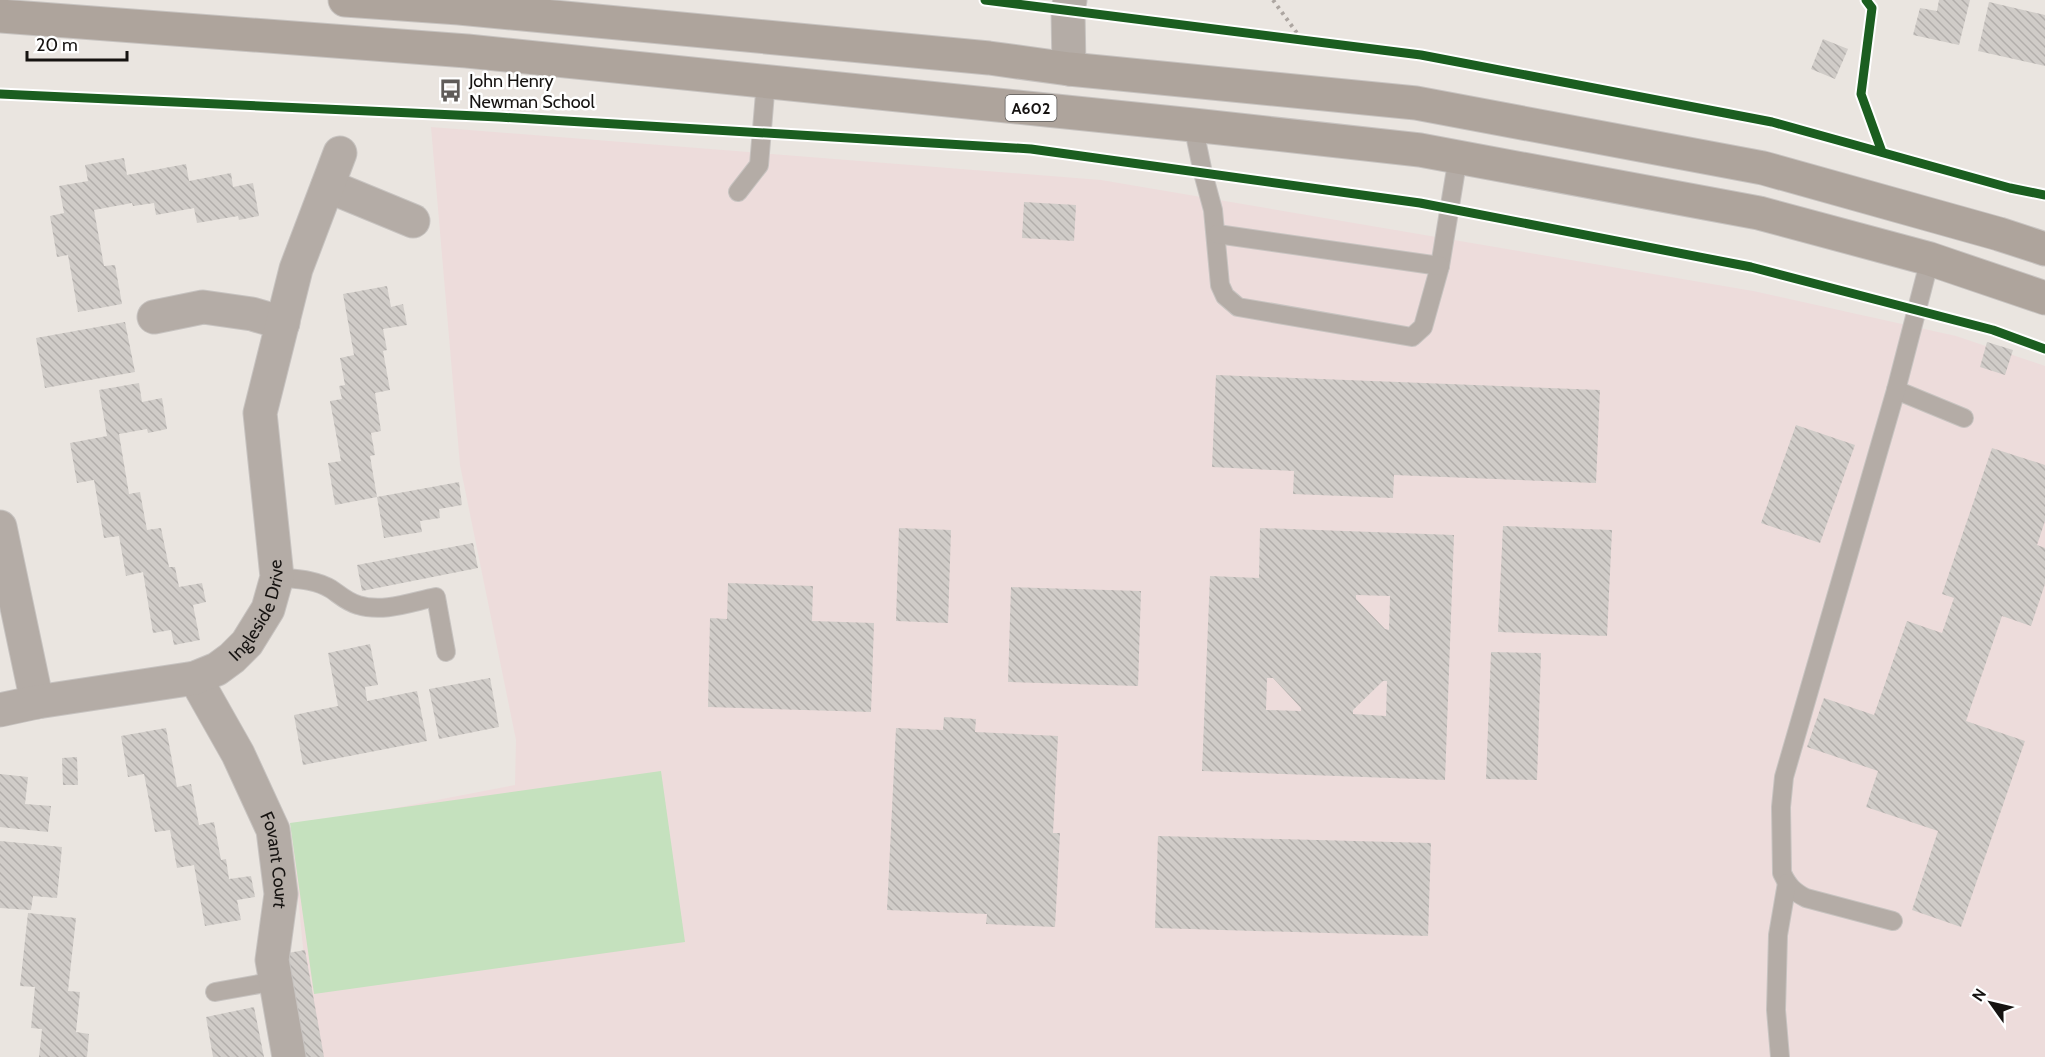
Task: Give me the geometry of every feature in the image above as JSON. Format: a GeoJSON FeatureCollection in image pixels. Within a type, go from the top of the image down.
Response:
{"type":"FeatureCollection","features":[{"type":"Feature","properties":{"kind":"main road"},"geometry":{"type":"LineString","coordinates":[[345,0],[471,9],[978,57],[1069,69],[1428,105],[1763,168],[2045,249]]}},
{"type":"Feature","properties":{"kind":"main road","name":"A602"},"geometry":{"type":"LineString","coordinates":[[0,16],[467,51],[1420,150],[1759,213],[1930,259],[2045,298]]}},
{"type":"Feature","properties":{"kind":"street"},"geometry":{"type":"LineString","coordinates":[[1069,69],[1068,10],[1070,0]]}},
{"type":"Feature","properties":{"kind":"street","name":"Ingleside Drive"},"geometry":{"type":"LineString","coordinates":[[0,710],[37,702],[195,678],[217,669],[232,658],[247,643],[268,609],[277,577],[260,413],[297,269],[340,153]]}},
{"type":"Feature","properties":{"kind":"street"},"geometry":{"type":"LineString","coordinates":[[328,186],[413,221]]}},
{"type":"Feature","properties":{"kind":"street"},"geometry":{"type":"LineString","coordinates":[[154,317],[203,307],[252,314],[283,322]]}},
{"type":"Feature","properties":{"kind":"street"},"geometry":{"type":"LineString","coordinates":[[0,527],[37,702]]}},
{"type":"Feature","properties":{"kind":"street","name":"Fovant Court"},"geometry":{"type":"LineString","coordinates":[[195,678],[238,754],[273,830],[281,894],[272,960],[289,1057]]}},
{"type":"Feature","properties":{"kind":"lane"},"geometry":{"type":"LineString","coordinates":[[738,192],[759,165],[766,81]]}},
{"type":"Feature","properties":{"kind":"lane"},"geometry":{"type":"LineString","coordinates":[[1193,125],[1213,210],[1220,285],[1225,296],[1238,307],[1412,338],[1424,327],[1440,266],[1458,158]]}},
{"type":"Feature","properties":{"kind":"lane"},"geometry":{"type":"LineString","coordinates":[[1217,234],[1440,266]]}},
{"type":"Feature","properties":{"kind":"lane"},"geometry":{"type":"LineString","coordinates":[[1893,921],[1806,898],[1793,891],[1782,873],[1781,807],[1784,777],[1896,390],[1930,259]]}},
{"type":"Feature","properties":{"kind":"lane"},"geometry":{"type":"LineString","coordinates":[[1896,390],[1964,418]]}},
{"type":"Feature","properties":{"kind":"lane"},"geometry":{"type":"LineString","coordinates":[[277,577],[312,581],[330,588],[343,599],[359,606],[381,609],[436,597],[446,652]]}},
{"type":"Feature","properties":{"kind":"lane"},"geometry":{"type":"LineString","coordinates":[[1780,1057],[1776,1010],[1778,934],[1787,883]]}},
{"type":"Feature","properties":{"kind":"lane"},"geometry":{"type":"LineString","coordinates":[[215,992],[276,981]]}},
{"type":"Feature","properties":{"kind":"path"},"geometry":{"type":"LineString","coordinates":[[1273,0],[1302,40]]}},
{"type":"Feature","properties":{"kind":"path"},"geometry":{"type":"LineString","coordinates":[[1290,39],[1314,42]]}},
{"type":"Feature","properties":{"kind":"shaded area"},"geometry":{"type":"Polygon","coordinates":[[[431,127],[1101,180],[1753,291],[1956,336],[2045,366],[2045,1057],[314,1057],[291,828],[515,785],[516,740],[460,465],[431,127]]]}},
{"type":"Feature","properties":{"kind":"green space"},"geometry":{"type":"Polygon","coordinates":[[[661,771],[685,942],[314,994],[290,823],[661,771]]]}},
{"type":"Feature","properties":{"kind":"building"},"geometry":{"type":"Polygon","coordinates":[[[1939,0],[1970,0],[1959,45],[1913,35],[1920,8],[1937,11],[1939,0]]]}},
{"type":"Feature","properties":{"kind":"building"},"geometry":{"type":"Polygon","coordinates":[[[1989,2],[2045,15],[2045,66],[1978,51],[1989,2]]]}},
{"type":"Feature","properties":{"kind":"building"},"geometry":{"type":"Polygon","coordinates":[[[1823,39],[1848,49],[1835,79],[1811,69],[1823,39]]]}},
{"type":"Feature","properties":{"kind":"building"},"geometry":{"type":"Polygon","coordinates":[[[124,158],[127,175],[186,164],[189,181],[231,173],[233,187],[253,183],[259,216],[239,220],[238,216],[197,223],[194,208],[156,215],[154,203],[133,206],[132,203],[94,210],[104,266],[115,265],[122,304],[78,312],[68,255],[57,257],[50,216],[64,213],[59,186],[88,181],[85,165],[124,158]]]}},
{"type":"Feature","properties":{"kind":"building"},"geometry":{"type":"Polygon","coordinates":[[[1024,202],[1076,205],[1074,241],[1022,238],[1024,202]]]}},
{"type":"Feature","properties":{"kind":"building"},"geometry":{"type":"Polygon","coordinates":[[[387,286],[391,307],[403,304],[407,325],[383,329],[387,350],[383,351],[390,390],[375,393],[381,431],[371,433],[375,455],[370,456],[377,497],[335,505],[328,463],[341,461],[330,401],[342,399],[339,386],[345,385],[340,358],[354,355],[343,294],[387,286]]]}},
{"type":"Feature","properties":{"kind":"building"},"geometry":{"type":"Polygon","coordinates":[[[125,322],[135,372],[45,388],[36,338],[125,322]]]}},
{"type":"Feature","properties":{"kind":"building"},"geometry":{"type":"Polygon","coordinates":[[[1987,342],[2013,350],[2005,375],[1980,367],[1987,342]]]}},
{"type":"Feature","properties":{"kind":"building"},"geometry":{"type":"Polygon","coordinates":[[[1216,375],[1600,390],[1596,483],[1394,475],[1393,498],[1293,494],[1294,471],[1212,467],[1216,375]]]}},
{"type":"Feature","properties":{"kind":"building"},"geometry":{"type":"Polygon","coordinates":[[[139,383],[142,402],[162,398],[167,429],[148,433],[147,429],[119,434],[129,494],[140,492],[147,530],[161,528],[169,567],[175,567],[179,587],[202,583],[206,602],[193,605],[200,640],[174,645],[171,630],[153,633],[143,572],[126,576],[119,536],[104,538],[94,480],[77,483],[70,443],[107,436],[99,390],[139,383]]]}},
{"type":"Feature","properties":{"kind":"building"},"geometry":{"type":"Polygon","coordinates":[[[1796,425],[1855,445],[1820,543],[1761,523],[1796,425]]]}},
{"type":"Feature","properties":{"kind":"building"},"geometry":{"type":"Polygon","coordinates":[[[1992,448],[2045,465],[2045,521],[2037,545],[2045,548],[2045,584],[2031,626],[2002,616],[1966,721],[2025,741],[1961,927],[1912,910],[1938,831],[1866,807],[1878,771],[1807,747],[1824,698],[1874,715],[1907,621],[1942,633],[1954,598],[1942,594],[1992,448]]]}},
{"type":"Feature","properties":{"kind":"building"},"geometry":{"type":"Polygon","coordinates":[[[459,482],[462,505],[439,509],[440,518],[420,521],[422,532],[384,538],[377,497],[459,482]]]}},
{"type":"Feature","properties":{"kind":"building"},"geometry":{"type":"Polygon","coordinates":[[[1503,526],[1612,530],[1607,636],[1498,632],[1503,526]]]}},
{"type":"Feature","properties":{"kind":"building"},"geometry":{"type":"Polygon","coordinates":[[[899,528],[951,530],[948,623],[896,621],[899,528]]]}},
{"type":"Feature","properties":{"kind":"building"},"geometry":{"type":"Polygon","coordinates":[[[1260,528],[1454,535],[1445,780],[1202,771],[1210,576],[1259,578],[1260,528]],[[1356,595],[1356,599],[1385,629],[1389,630],[1390,596],[1356,595]],[[1267,678],[1266,710],[1301,711],[1301,708],[1273,678],[1267,678]],[[1383,681],[1353,710],[1353,714],[1386,716],[1387,681],[1383,681]]]}},
{"type":"Feature","properties":{"kind":"building"},"geometry":{"type":"Polygon","coordinates":[[[473,543],[478,568],[362,591],[357,565],[473,543]]]}},
{"type":"Feature","properties":{"kind":"building"},"geometry":{"type":"Polygon","coordinates":[[[728,583],[813,586],[812,621],[874,623],[871,712],[708,707],[710,618],[727,619],[728,583]]]}},
{"type":"Feature","properties":{"kind":"building"},"geometry":{"type":"Polygon","coordinates":[[[1011,587],[1141,591],[1138,686],[1008,682],[1011,587]]]}},
{"type":"Feature","properties":{"kind":"building"},"geometry":{"type":"Polygon","coordinates":[[[370,644],[378,685],[365,687],[367,701],[417,691],[427,741],[303,765],[294,715],[338,706],[328,653],[370,644]]]}},
{"type":"Feature","properties":{"kind":"building"},"geometry":{"type":"Polygon","coordinates":[[[1491,652],[1541,653],[1537,780],[1486,779],[1491,652]]]}},
{"type":"Feature","properties":{"kind":"building"},"geometry":{"type":"Polygon","coordinates":[[[490,678],[499,727],[439,739],[429,689],[490,678]]]}},
{"type":"Feature","properties":{"kind":"building"},"geometry":{"type":"Polygon","coordinates":[[[944,717],[976,719],[975,732],[1058,736],[1053,833],[1060,833],[1055,927],[986,924],[987,914],[887,910],[896,728],[943,730],[944,717]]]}},
{"type":"Feature","properties":{"kind":"building"},"geometry":{"type":"Polygon","coordinates":[[[166,728],[177,787],[191,784],[199,825],[214,822],[221,860],[226,859],[229,879],[251,876],[255,897],[237,900],[241,920],[205,926],[194,865],[177,868],[170,830],[155,832],[144,774],[128,777],[121,736],[166,728]]]}},
{"type":"Feature","properties":{"kind":"building"},"geometry":{"type":"Polygon","coordinates":[[[77,757],[78,785],[63,785],[62,758],[77,757]]]}},
{"type":"Feature","properties":{"kind":"building"},"geometry":{"type":"Polygon","coordinates":[[[0,774],[28,777],[25,804],[51,806],[48,832],[0,827],[0,774]]]}},
{"type":"Feature","properties":{"kind":"building"},"geometry":{"type":"Polygon","coordinates":[[[1158,836],[1431,843],[1428,936],[1155,928],[1158,836]]]}},
{"type":"Feature","properties":{"kind":"building"},"geometry":{"type":"Polygon","coordinates":[[[0,841],[62,847],[57,898],[33,896],[31,910],[0,908],[0,841]]]}},
{"type":"Feature","properties":{"kind":"building"},"geometry":{"type":"Polygon","coordinates":[[[28,913],[76,918],[68,991],[80,992],[76,1032],[89,1034],[87,1057],[39,1057],[42,1029],[31,1028],[35,987],[20,986],[28,913]]]}},
{"type":"Feature","properties":{"kind":"building"},"geometry":{"type":"Polygon","coordinates":[[[305,950],[324,1057],[301,1057],[282,954],[305,950]]]}},
{"type":"Feature","properties":{"kind":"building"},"geometry":{"type":"Polygon","coordinates":[[[254,1007],[264,1057],[213,1057],[206,1017],[254,1007]]]}},
{"type":"Feature","properties":{"kind":"cycle path"},"geometry":{"type":"LineString","coordinates":[[985,0],[1421,55],[1772,122],[2010,188],[2045,195]]}},
{"type":"Feature","properties":{"kind":"cycle path"},"geometry":{"type":"LineString","coordinates":[[1866,0],[1872,8],[1861,94],[1882,152]]}},
{"type":"Feature","properties":{"kind":"cycle path"},"geometry":{"type":"LineString","coordinates":[[0,94],[499,117],[1031,149],[1420,203],[1751,267],[1993,330],[2045,349]]}},
{"type":"Feature","properties":{"kind":"place","name":"John Henry Newman School"},"geometry":{"type":"Point","coordinates":[451,91]}}]}
